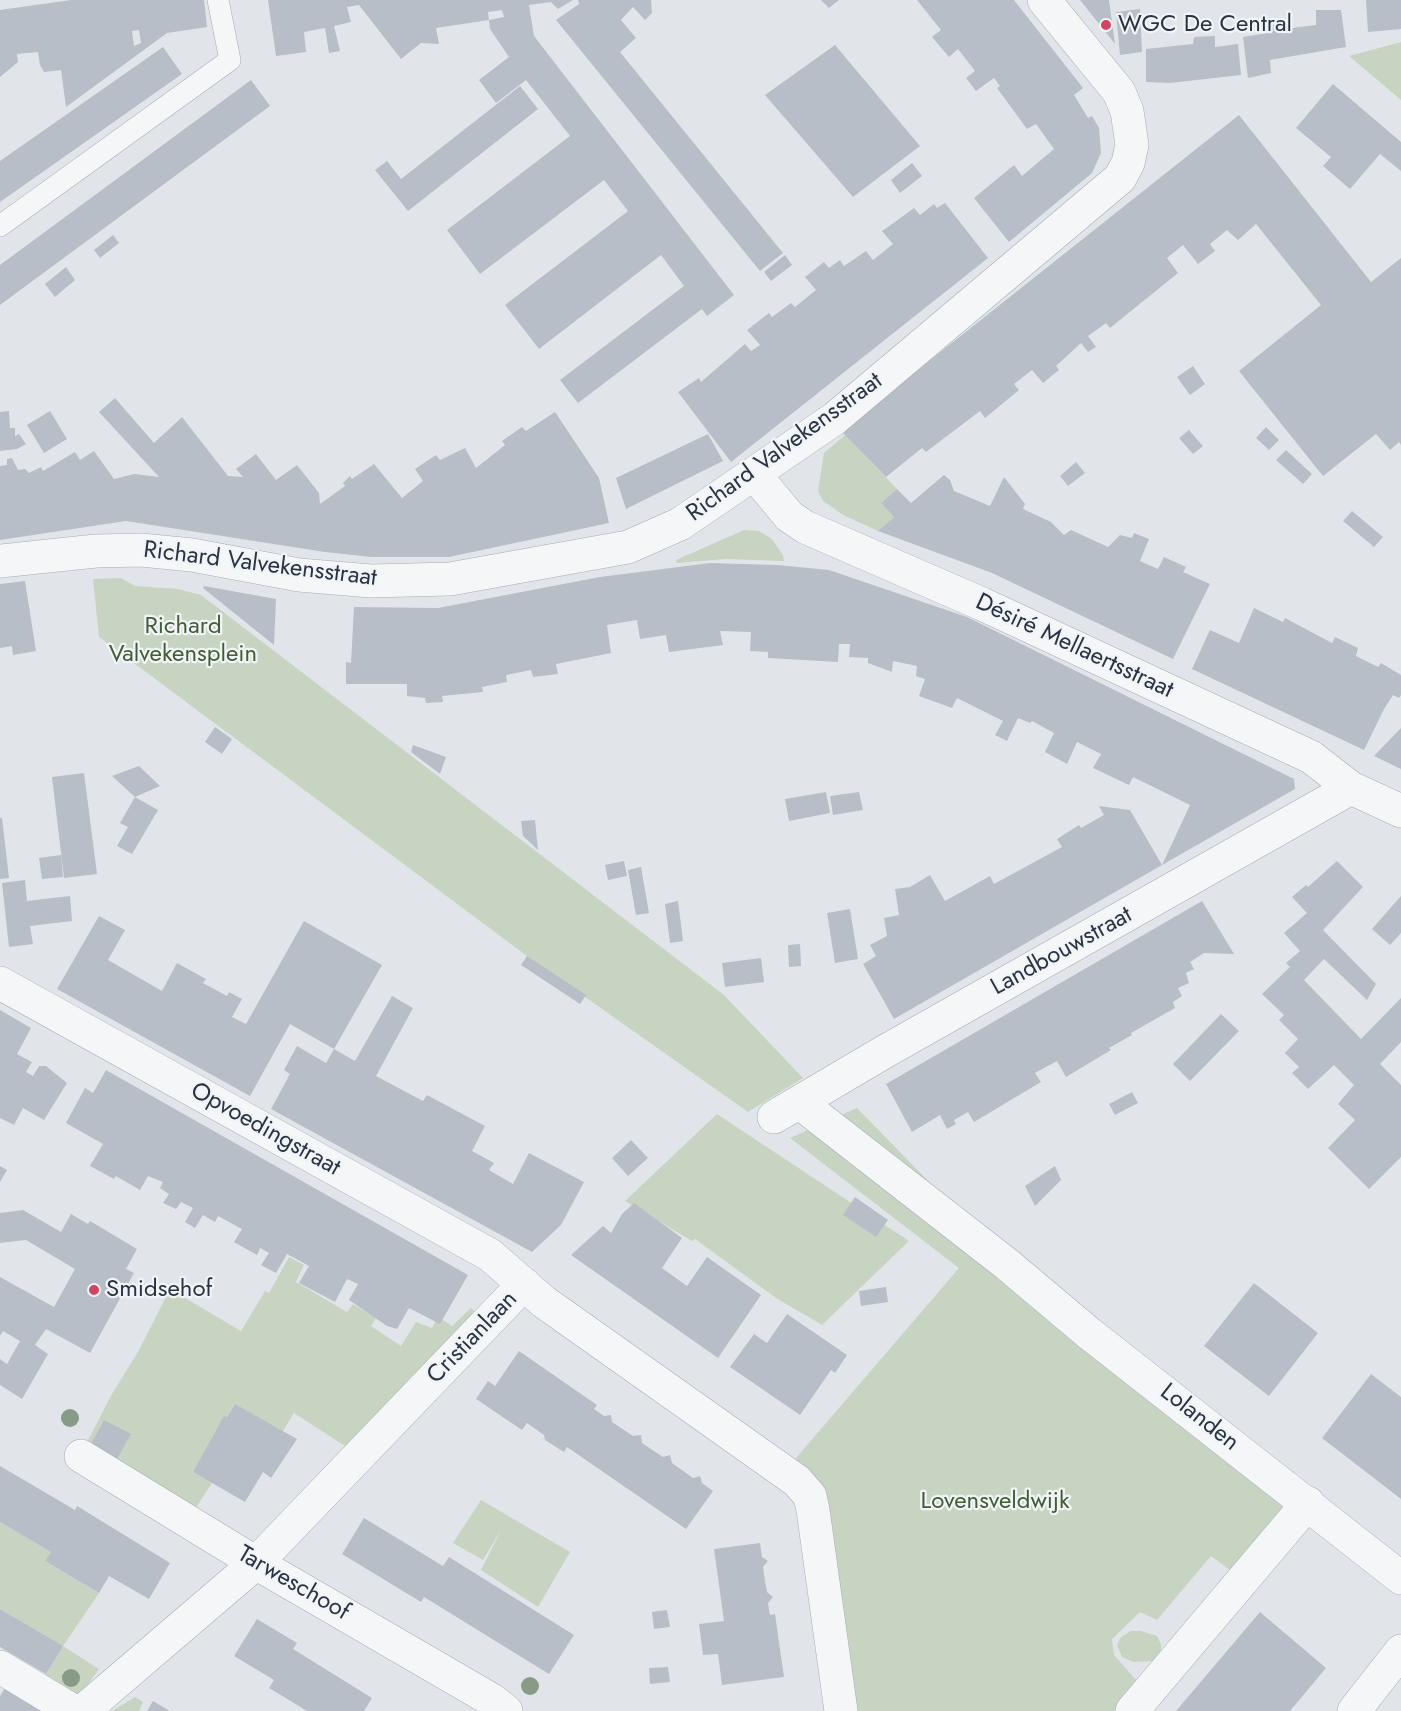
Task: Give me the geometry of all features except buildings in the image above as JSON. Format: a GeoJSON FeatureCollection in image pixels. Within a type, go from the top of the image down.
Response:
{"type":"FeatureCollection","features":[{"type":"Feature","properties":{"kind":"street","name":"Richard Valvekensstraat"},"geometry":{"type":"LineString","coordinates":[[0,561],[96,551],[141,550],[192,555],[299,575],[371,581],[450,579],[628,547],[680,524],[834,419],[1120,178],[1128,163],[1132,145],[1127,111],[1119,93],[1044,0]]}},
{"type":"Feature","properties":{"kind":"street","name":"Désiré Mellaertsstraat"},"geometry":{"type":"LineString","coordinates":[[755,475],[789,516],[805,527],[982,604],[1311,757],[1351,788],[1401,811]]}},
{"type":"Feature","properties":{"kind":"street","name":"Landbouwstraat"},"geometry":{"type":"LineString","coordinates":[[787,1110],[884,1052],[1351,788]]}},
{"type":"Feature","properties":{"kind":"street","name":"Opvoedingstraat"},"geometry":{"type":"LineString","coordinates":[[0,983],[490,1255],[524,1284]]}},
{"type":"Feature","properties":{"kind":"street","name":"Lolanden"},"geometry":{"type":"LineString","coordinates":[[787,1110],[1008,1265],[1090,1334],[1401,1578]]}},
{"type":"Feature","properties":{"kind":"street","name":"Cristianlaan"},"geometry":{"type":"LineString","coordinates":[[83,1711],[256,1563],[524,1284],[544,1302],[797,1481],[810,1496],[841,1711]]}},
{"type":"Feature","properties":{"kind":"street","name":"Tarweschoof"},"geometry":{"type":"LineString","coordinates":[[81,1456],[256,1563],[492,1700],[506,1711]]}},
{"type":"Feature","properties":{"kind":"street"},"geometry":{"type":"LineString","coordinates":[[1132,1711],[1308,1503]]}},
{"type":"Feature","properties":{"kind":"street"},"geometry":{"type":"LineString","coordinates":[[1354,1711],[1401,1651]]}},
{"type":"Feature","properties":{"kind":"street"},"geometry":{"type":"LineString","coordinates":[[0,1667],[73,1711]]}},
{"type":"Feature","properties":{"kind":"lane"},"geometry":{"type":"LineString","coordinates":[[0,226],[230,60],[218,0]]}},
{"type":"Feature","properties":{"kind":"green space"},"geometry":{"type":"Polygon","coordinates":[[[1401,42],[1401,100],[1349,56],[1401,42]]]}},
{"type":"Feature","properties":{"kind":"green space"},"geometry":{"type":"Polygon","coordinates":[[[845,435],[897,489],[881,503],[894,517],[878,531],[845,516],[823,501],[818,491],[824,453],[845,435]]]}},
{"type":"Feature","properties":{"kind":"green space"},"geometry":{"type":"Polygon","coordinates":[[[744,530],[759,531],[772,539],[783,555],[784,561],[726,559],[677,563],[676,560],[744,530]]]}},
{"type":"Feature","properties":{"kind":"green space","name":"Richard Valvekensplein"},"geometry":{"type":"Polygon","coordinates":[[[121,578],[135,586],[178,589],[201,595],[724,995],[803,1078],[748,1112],[527,956],[99,637],[93,579],[121,578]]]}},
{"type":"Feature","properties":{"kind":"green space","name":"Lovensveldwijk"},"geometry":{"type":"Polygon","coordinates":[[[857,1108],[1089,1346],[1294,1503],[1234,1573],[1211,1556],[1157,1620],[1140,1612],[1112,1639],[1114,1655],[1138,1682],[1114,1711],[849,1711],[810,1496],[796,1458],[959,1268],[790,1138],[857,1108]]]}},
{"type":"Feature","properties":{"kind":"green space"},"geometry":{"type":"Polygon","coordinates":[[[717,1114],[909,1241],[822,1325],[776,1298],[695,1239],[692,1241],[625,1201],[717,1114]]]}},
{"type":"Feature","properties":{"kind":"green space"},"geometry":{"type":"Polygon","coordinates":[[[289,1257],[304,1265],[296,1282],[347,1312],[353,1304],[376,1318],[371,1326],[401,1346],[416,1322],[432,1328],[438,1317],[452,1326],[471,1308],[475,1312],[345,1446],[294,1413],[283,1431],[234,1405],[193,1472],[212,1483],[195,1509],[86,1444],[113,1392],[138,1352],[170,1289],[241,1331],[265,1291],[269,1293],[289,1257]]]}},
{"type":"Feature","properties":{"kind":"green space"},"geometry":{"type":"Polygon","coordinates":[[[481,1500],[570,1552],[538,1607],[481,1570],[501,1530],[483,1560],[453,1543],[481,1500]]]}},
{"type":"Feature","properties":{"kind":"green space"},"geometry":{"type":"Polygon","coordinates":[[[0,1522],[51,1552],[45,1561],[99,1593],[63,1646],[99,1669],[73,1705],[42,1682],[62,1646],[0,1609],[0,1522]]]}},
{"type":"Feature","properties":{"kind":"green space"},"geometry":{"type":"Polygon","coordinates":[[[1131,1631],[1141,1631],[1157,1636],[1161,1644],[1161,1653],[1156,1661],[1133,1662],[1122,1657],[1117,1645],[1121,1637],[1131,1631]]]}},
{"type":"Feature","properties":{"kind":"green space"},"geometry":{"type":"Polygon","coordinates":[[[135,1697],[143,1702],[139,1711],[112,1711],[135,1697]]]}},
{"type":"Feature","properties":{"kind":"place","name":"WGC De Central"},"geometry":{"type":"Point","coordinates":[1106,25]}},
{"type":"Feature","properties":{"kind":"place","name":"Smidsehof"},"geometry":{"type":"Point","coordinates":[94,1290]}}]}
